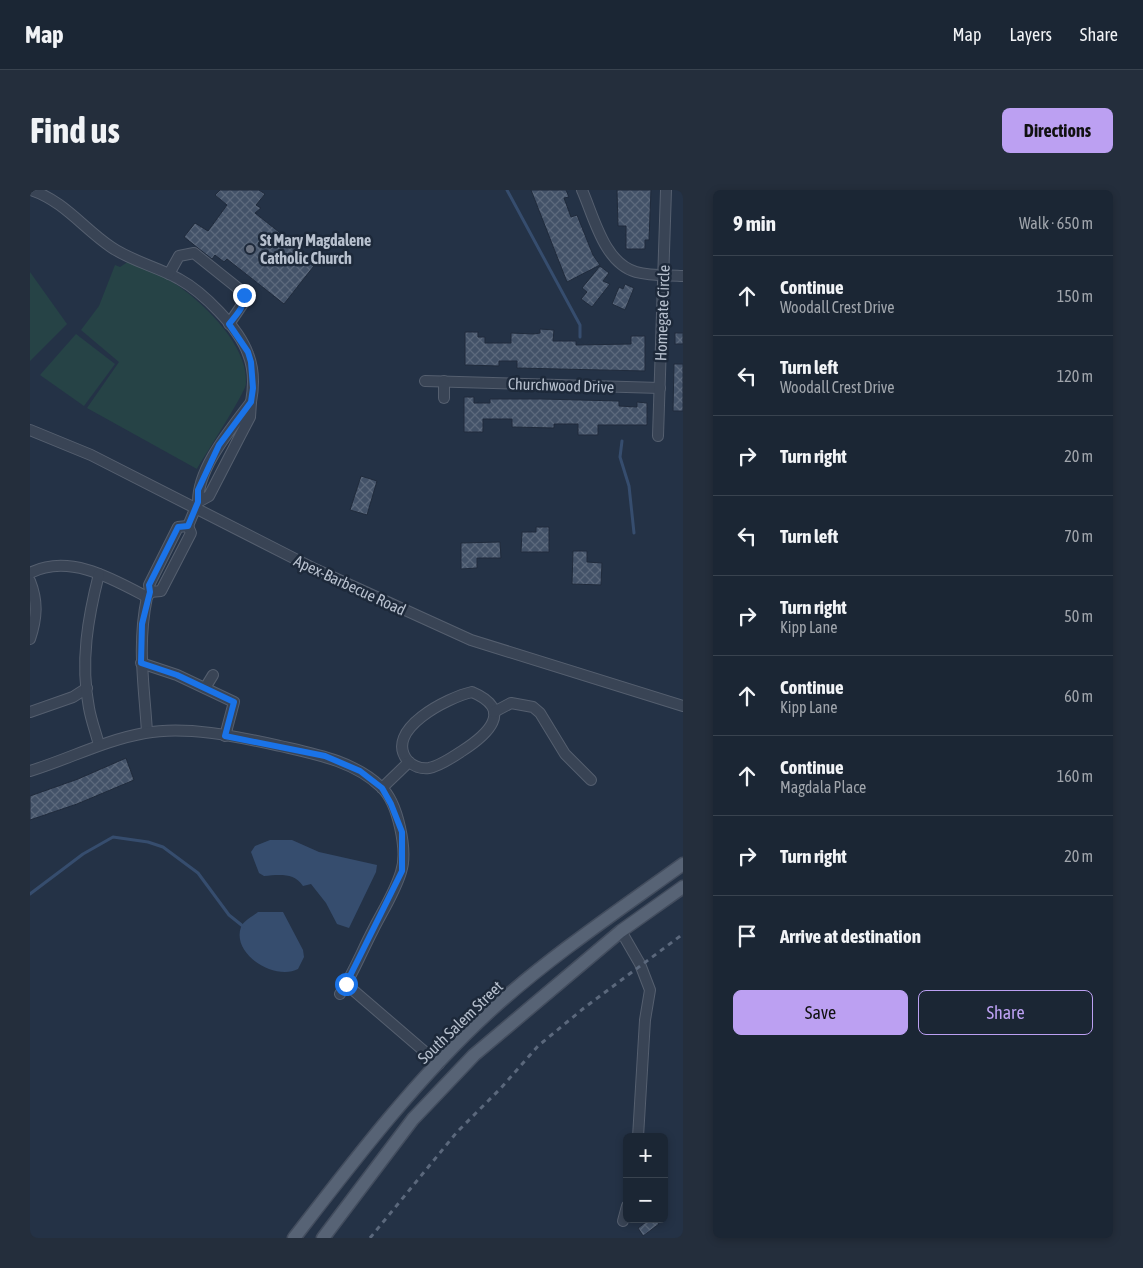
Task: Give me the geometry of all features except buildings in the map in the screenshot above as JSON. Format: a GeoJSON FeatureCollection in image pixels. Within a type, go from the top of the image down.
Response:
{"type":"FeatureCollection","features":[{"type":"Feature","properties":{"kind":"main road","name":"South Salem Street"},"geometry":{"type":"LineString","coordinates":[[294,1238],[391,1113],[490,1011],[589,931],[683,864]]}},
{"type":"Feature","properties":{"kind":"main road","name":"South Salem Street"},"geometry":{"type":"LineString","coordinates":[[323,1238],[413,1119],[474,1055],[621,930],[683,888]]}},
{"type":"Feature","properties":{"kind":"street"},"geometry":{"type":"LineString","coordinates":[[31,190],[62,206],[111,247],[169,274],[198,293],[229,324],[248,352],[251,362],[253,388],[250,417],[209,496],[196,505]]}},
{"type":"Feature","properties":{"kind":"street"},"geometry":{"type":"LineString","coordinates":[[582,190],[607,246],[616,260],[635,272],[663,276],[683,276]]}},
{"type":"Feature","properties":{"kind":"street","name":"Homegate Circle"},"geometry":{"type":"LineString","coordinates":[[658,436],[666,190]]}},
{"type":"Feature","properties":{"kind":"street"},"geometry":{"type":"LineString","coordinates":[[169,274],[179,256],[194,254],[233,284],[244,295],[244,302],[229,324]]}},
{"type":"Feature","properties":{"kind":"street","name":"Churchwood Drive"},"geometry":{"type":"LineString","coordinates":[[425,381],[660,388]]}},
{"type":"Feature","properties":{"kind":"street"},"geometry":{"type":"LineString","coordinates":[[444,381],[444,398]]}},
{"type":"Feature","properties":{"kind":"street"},"geometry":{"type":"LineString","coordinates":[[30,573],[54,566],[77,567],[149,595],[161,591],[191,533],[188,526],[196,505],[198,490],[219,445],[251,402]]}},
{"type":"Feature","properties":{"kind":"street","name":"Apex-Barbecue Road"},"geometry":{"type":"LineString","coordinates":[[30,430],[91,455],[196,505],[316,569],[471,640],[683,706]]}},
{"type":"Feature","properties":{"kind":"street"},"geometry":{"type":"LineString","coordinates":[[99,574],[88,613],[86,643],[88,707],[99,745]]}},
{"type":"Feature","properties":{"kind":"street"},"geometry":{"type":"LineString","coordinates":[[30,581],[37,610],[30,639]]}},
{"type":"Feature","properties":{"kind":"street"},"geometry":{"type":"LineString","coordinates":[[147,732],[141,663],[142,624],[149,595]]}},
{"type":"Feature","properties":{"kind":"street"},"geometry":{"type":"LineString","coordinates":[[141,663],[177,675],[234,702],[225,736]]}},
{"type":"Feature","properties":{"kind":"street"},"geometry":{"type":"LineString","coordinates":[[205,688],[213,675]]}},
{"type":"Feature","properties":{"kind":"street"},"geometry":{"type":"LineString","coordinates":[[30,712],[73,697],[87,688]]}},
{"type":"Feature","properties":{"kind":"street"},"geometry":{"type":"LineString","coordinates":[[472,692],[479,694],[487,701],[494,712],[494,720],[490,730],[455,756],[429,768],[418,768],[409,762],[402,745],[403,734],[412,725],[457,695],[472,692]]}},
{"type":"Feature","properties":{"kind":"street"},"geometry":{"type":"LineString","coordinates":[[494,712],[511,703],[533,707],[540,712],[566,754],[591,780]]}},
{"type":"Feature","properties":{"kind":"street"},"geometry":{"type":"LineString","coordinates":[[30,770],[99,745],[147,732],[196,732],[325,756],[360,771],[382,788],[402,832],[402,871],[340,994]]}},
{"type":"Feature","properties":{"kind":"street"},"geometry":{"type":"LineString","coordinates":[[382,788],[409,762]]}},
{"type":"Feature","properties":{"kind":"street"},"geometry":{"type":"LineString","coordinates":[[621,930],[640,964],[650,990],[645,1020],[638,1133]]}},
{"type":"Feature","properties":{"kind":"street"},"geometry":{"type":"LineString","coordinates":[[346,984],[439,1064]]}},
{"type":"Feature","properties":{"kind":"green space"},"geometry":{"type":"Polygon","coordinates":[[[129,261],[169,280],[198,301],[222,326],[232,340],[245,370],[246,384],[244,390],[197,469],[87,408],[119,362],[81,330],[99,306],[115,265],[120,267],[129,261]]]}},
{"type":"Feature","properties":{"kind":"green space"},"geometry":{"type":"Polygon","coordinates":[[[30,272],[67,324],[30,361],[30,272]]]}},
{"type":"Feature","properties":{"kind":"green space"},"geometry":{"type":"Polygon","coordinates":[[[76,334],[115,364],[84,406],[40,375],[76,334]]]}},
{"type":"Feature","properties":{"kind":"water"},"geometry":{"type":"Polygon","coordinates":[[[270,840],[292,840],[319,852],[377,865],[376,872],[349,928],[337,924],[326,903],[311,884],[303,886],[290,876],[264,876],[259,873],[251,852],[255,846],[270,840]]]}},
{"type":"Feature","properties":{"kind":"water"},"geometry":{"type":"Polygon","coordinates":[[[258,912],[283,912],[303,950],[304,957],[298,969],[289,972],[278,971],[258,963],[249,956],[243,947],[240,937],[241,927],[258,912]]]}},
{"type":"Feature","properties":{"kind":"waterway"},"geometry":{"type":"LineString","coordinates":[[507,190],[580,325],[580,337]]}},
{"type":"Feature","properties":{"kind":"waterway"},"geometry":{"type":"LineString","coordinates":[[622,441],[620,457],[629,486],[634,533]]}},
{"type":"Feature","properties":{"kind":"waterway"},"geometry":{"type":"LineString","coordinates":[[30,894],[83,854],[113,837],[148,842],[163,847],[198,873],[229,915],[244,927]]}},
{"type":"Feature","properties":{"kind":"railway"},"geometry":{"type":"LineString","coordinates":[[370,1238],[457,1132],[501,1088],[538,1046],[584,1008],[683,934]]}},
{"type":"Feature","properties":{"kind":"place","name":"St Mary Magdalene Catholic Church"},"geometry":{"type":"Point","coordinates":[250,249]}},
{"type":"Feature","properties":{"kind":"route"},"geometry":{"type":"LineString","coordinates":[[244,295],[241,309],[229,324],[248,352],[251,362],[253,388],[251,402],[219,445],[198,490],[198,502],[188,526],[178,527],[149,585],[150,592],[142,624],[141,663],[177,675],[234,702],[225,736],[325,756],[360,771],[382,788],[391,804],[402,832],[402,871],[346,984]]}}]}
